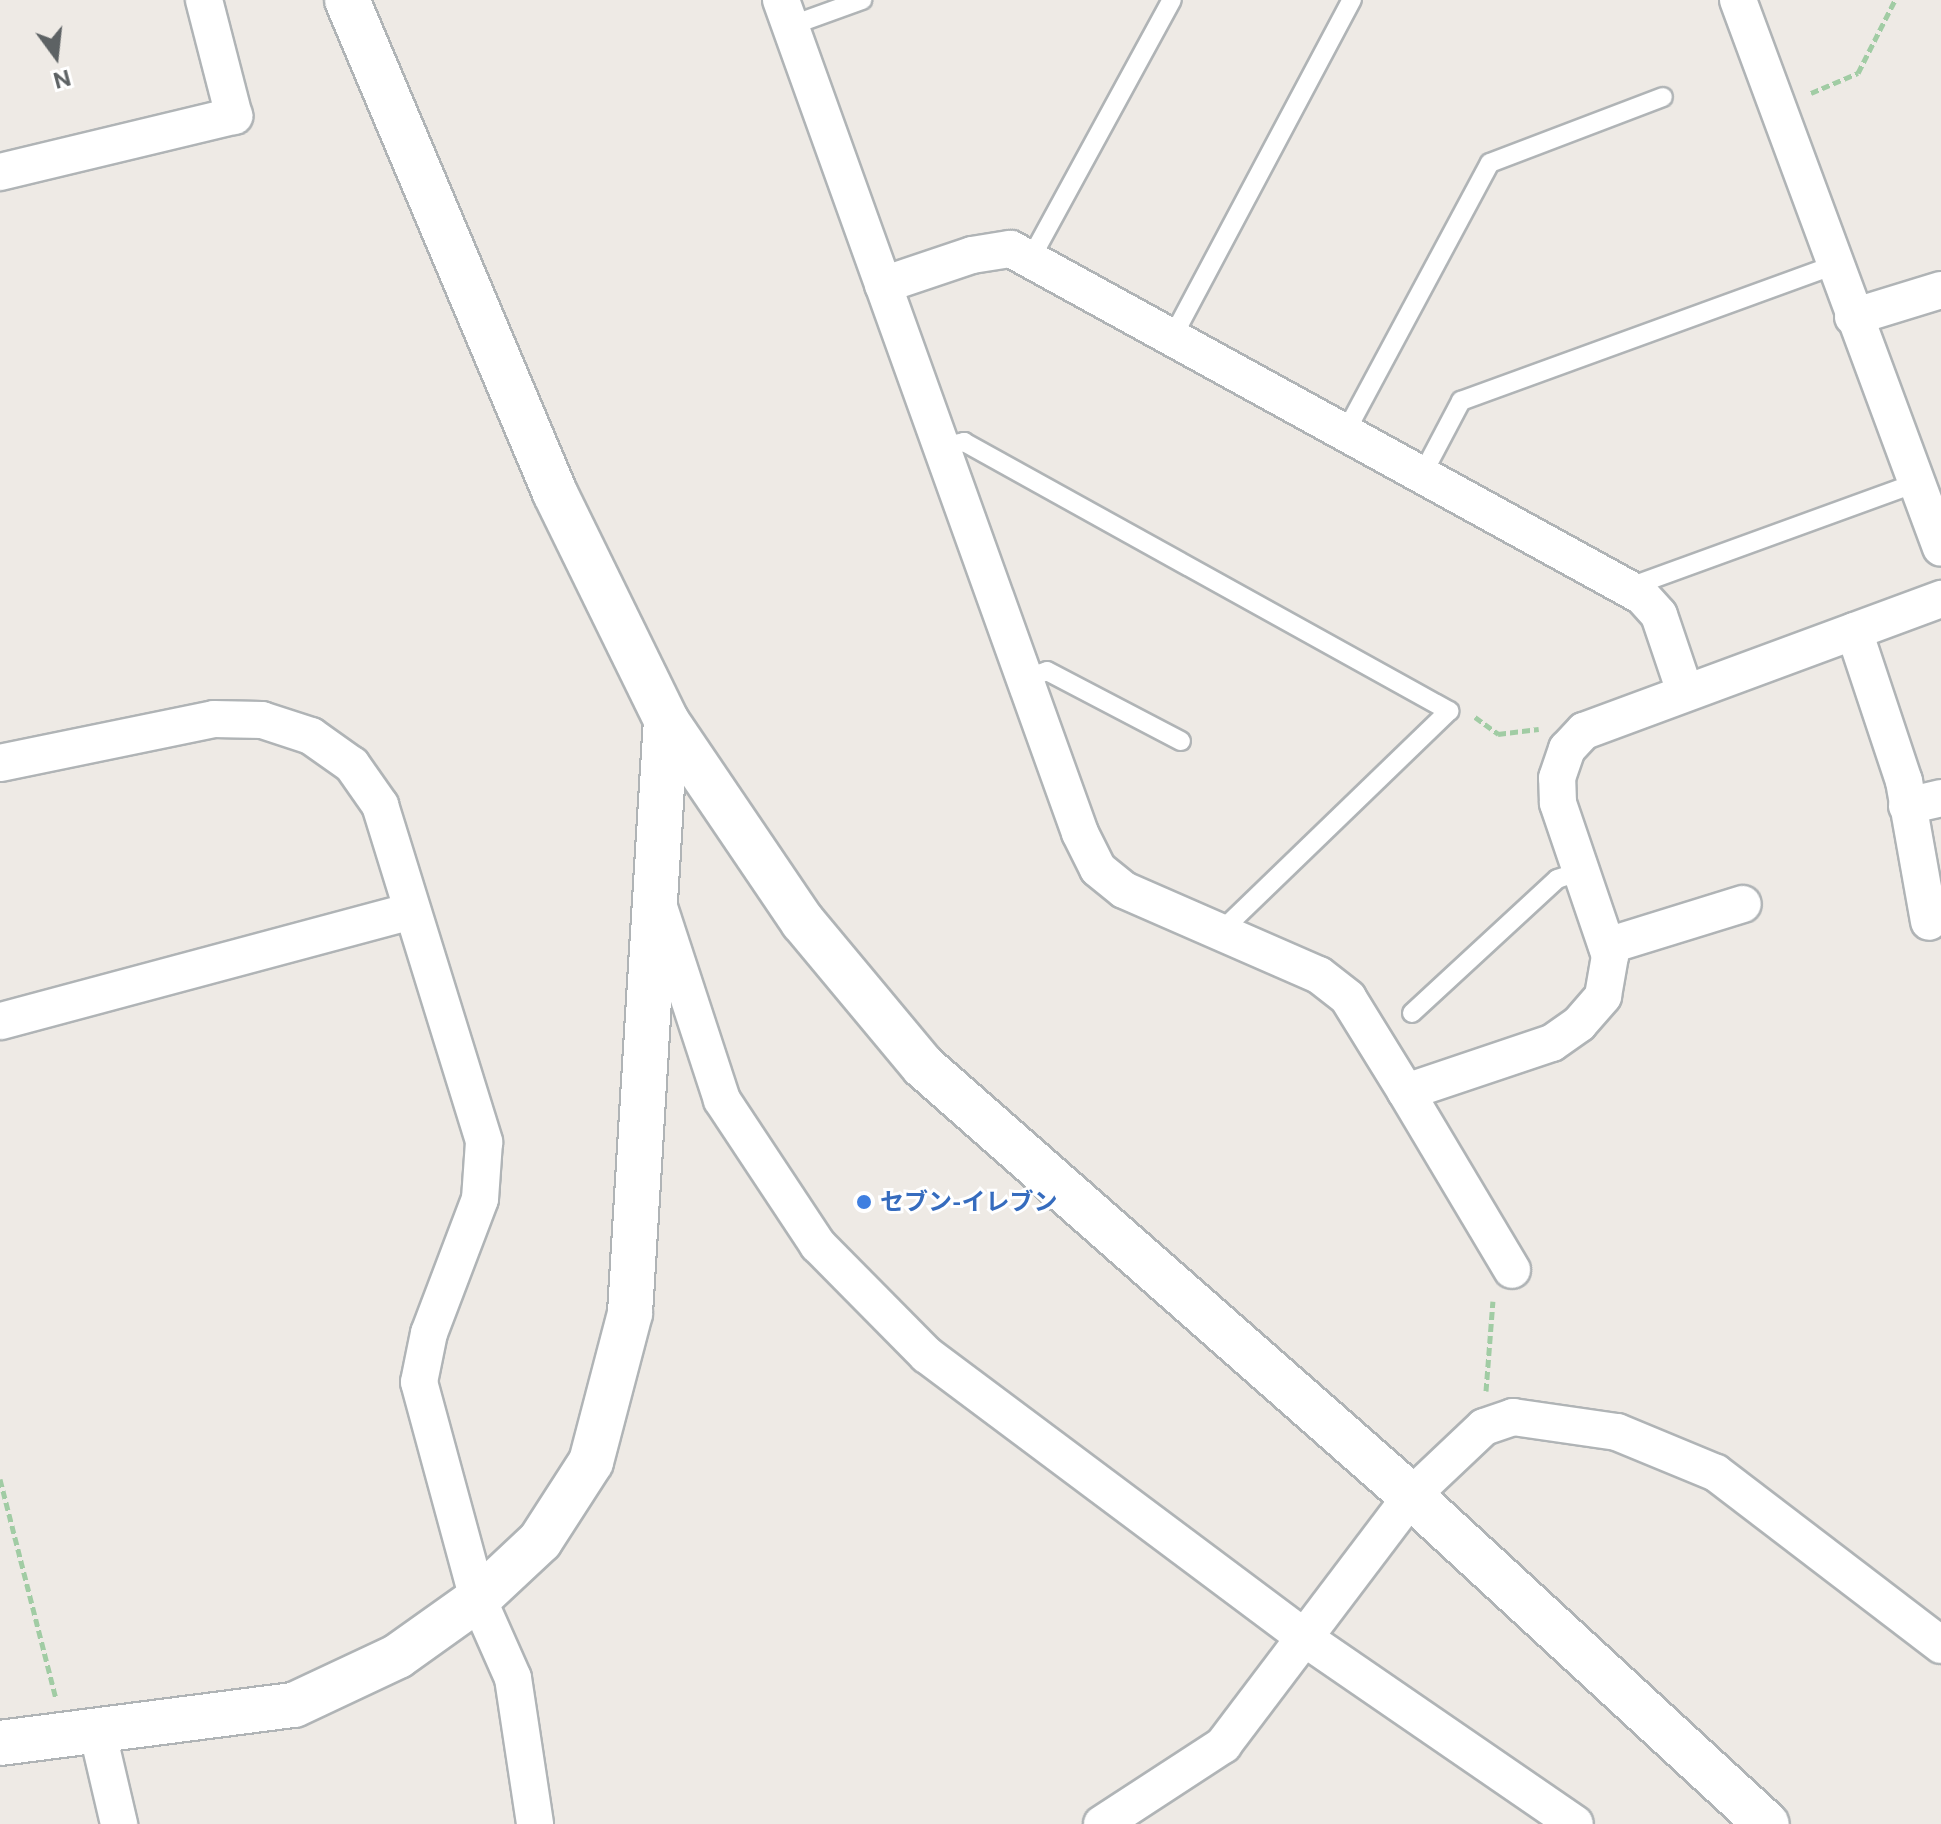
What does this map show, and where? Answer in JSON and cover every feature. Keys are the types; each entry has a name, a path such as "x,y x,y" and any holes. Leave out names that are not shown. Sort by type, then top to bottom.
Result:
{"street":[{"path":"0,172 234,116 204,0"},
{"path":"347,0 555,493 666,720 803,922 923,1066 1411,1496 1767,1824"},
{"path":"1738,0 1941,548"},
{"path":"786,13 1080,833 1098,869 1124,890 1319,975 1348,998 1406,1092 1502,1283"},
{"path":"883,285 972,255 1011,249 1628,588 1659,615 1685,692"},
{"path":"1853,317 1941,290"},
{"path":"1406,1092 1552,1043 1570,1031 1603,996 1610,956 1558,803 1557,778 1574,742 1584,731 1941,599"},
{"path":"1854,631 1904,781 1929,922"},
{"path":"1,759 214,719 262,720 311,736 352,765 380,805 484,1142 480,1199 429,1333 419,1382 478,1599 513,1678 535,1824"},
{"path":"0,1743 294,1705 398,1656 478,1599 540,1541 582,1475 613,1391 630,1313 666,720"},
{"path":"1907,806 1941,798"},
{"path":"654,891 722,1100 818,1245 927,1355 1306,1639 1575,1824"},
{"path":"1607,946 1743,904"},
{"path":"1,1021 412,911"},
{"path":"1102,1824 1223,1745 1411,1496 1484,1427 1513,1417 1617,1432 1716,1473 1941,1645"},
{"path":"81,1732 119,1824"}],"lane":[{"path":"786,13 862,0"},
{"path":"1030,260 1172,0"},
{"path":"1172,338 1352,0"},
{"path":"1345,433 1490,163 1663,97"},
{"path":"1422,475 1461,401 1835,265"},
{"path":"941,447 964,442 1449,711 1220,932"},
{"path":"1628,588 1916,483"},
{"path":"1024,679 1047,671 1181,741"},
{"path":"1412,1013 1557,879 1581,871"}],"path":[{"path":"1777,107 1858,73 1895,0"},
{"path":"1449,711 1470,713 1498,734 1558,726 1574,742"},
{"path":"1484,1427 1502,1283"},
{"path":"0,1479 81,1732"}],"place":[{"name":"セブン-イレブン","path":"864,1202"}]}
